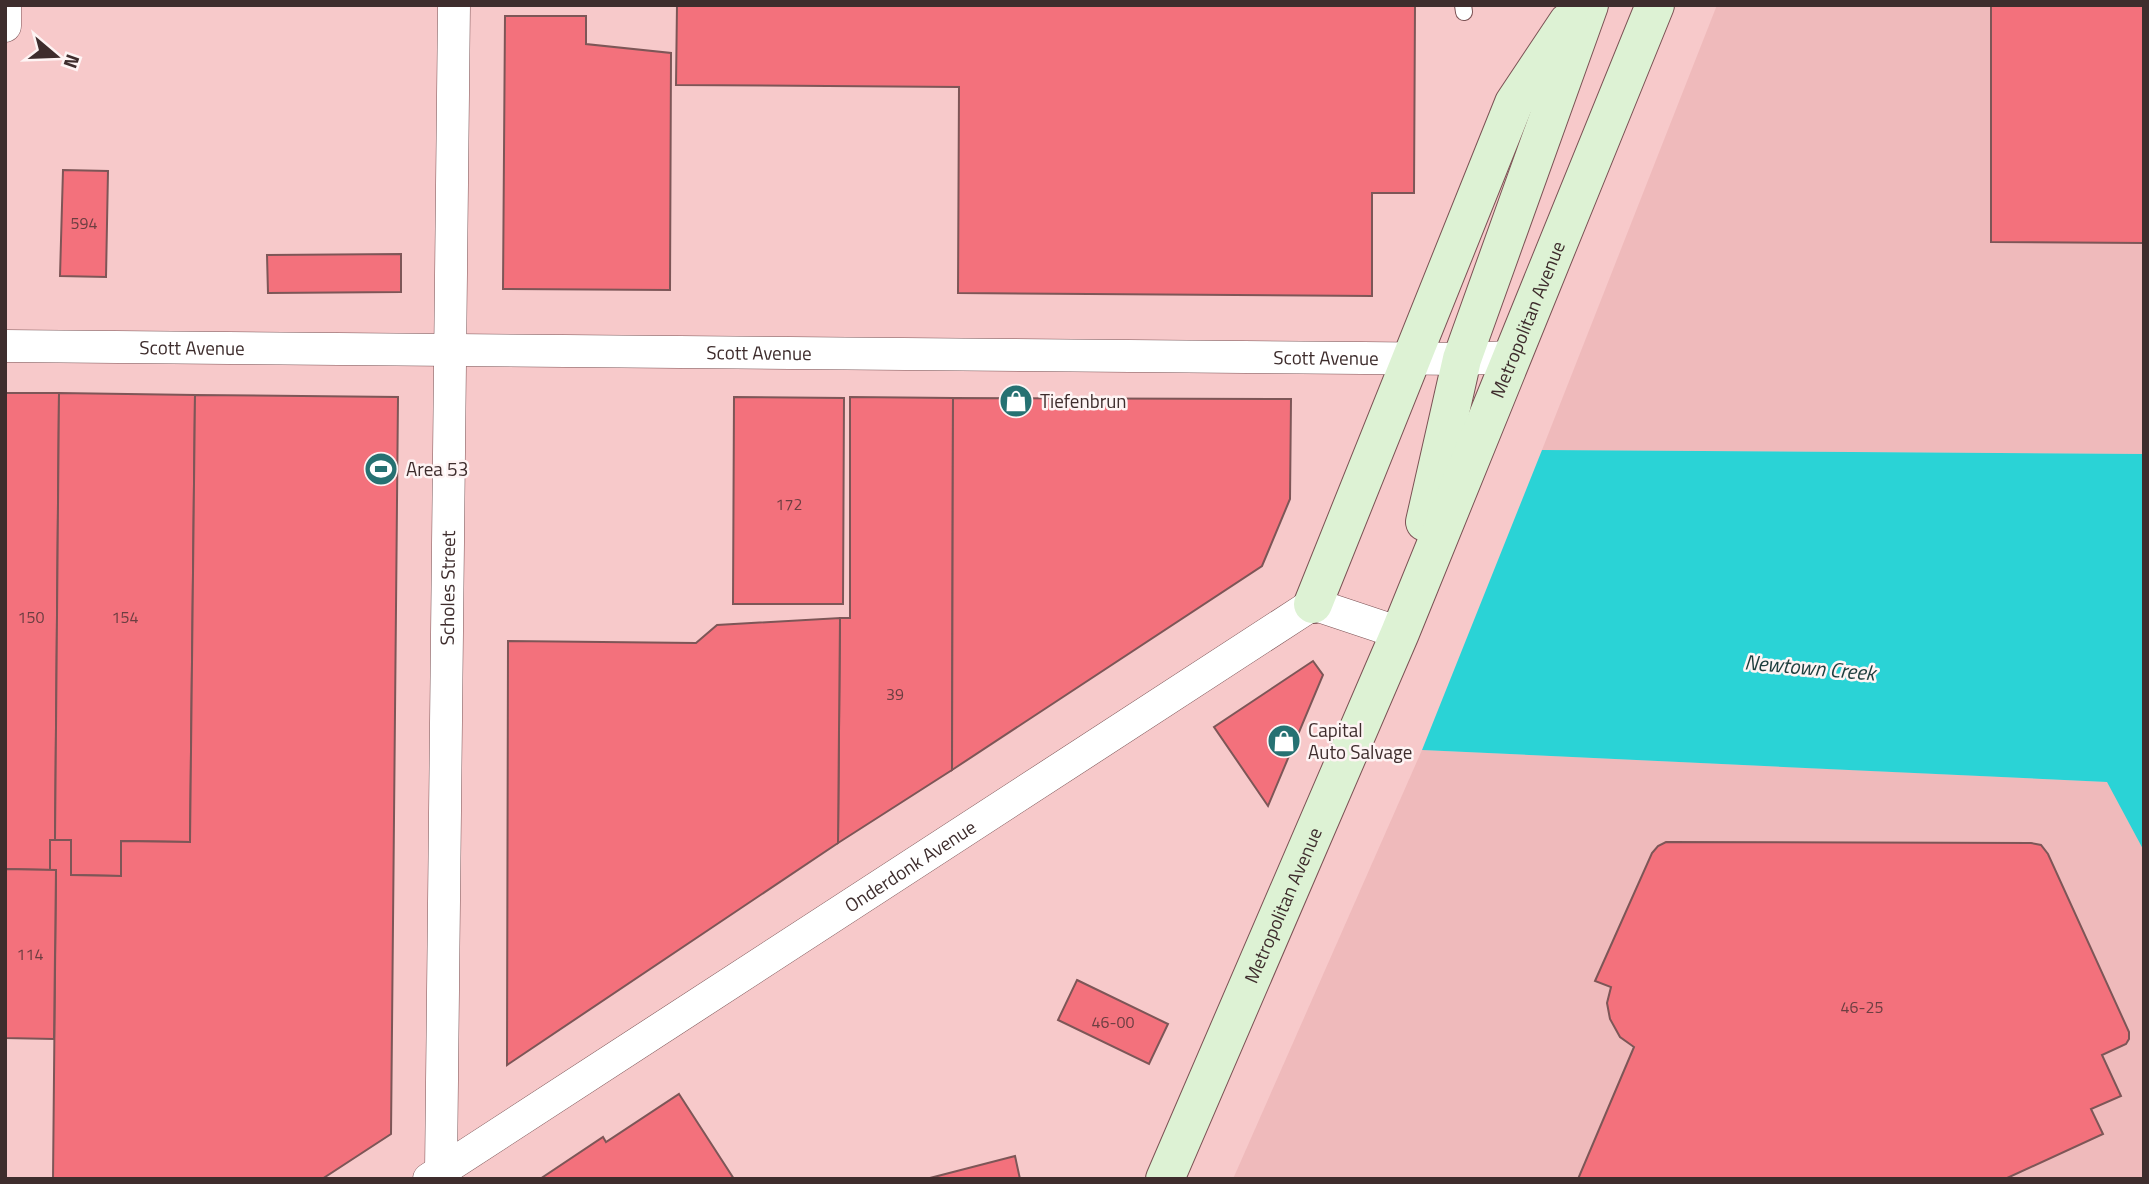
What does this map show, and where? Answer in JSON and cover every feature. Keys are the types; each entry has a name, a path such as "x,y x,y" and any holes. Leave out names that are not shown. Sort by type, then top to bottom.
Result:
{"main road":[{"path":"1314,604 1514,103 1578,5"},
{"name":"Metropolitan Avenue","path":"1400,633 1462,359 1589,5"},
{"name":"Metropolitan Avenue","path":"1165,1179 1400,633 1655,5"}],"street":[{"path":"5,5 5,26"},
{"name":"Scholes Street","path":"435,1175 452,350 454,5"},
{"name":"Scott Avenue","path":"5,346 1462,359 1512,356"},
{"path":"1314,604 1400,633"},
{"name":"Onderdonk Avenue","path":"435,1175 1314,604"}],"shaded area":[{"path":"1717,5 2144,5 2144,454 1542,450"},
{"path":"1422,750 2108,782 2144,851 2144,1179 1233,1179"}],"water":[{"name":"Newtown Creek","path":"1542,450 2144,454 2144,851 2107,782 1422,750"}],"building":[{"path":"677,5 1415,5 1414,193 1372,193 1372,296 958,293 959,87 676,85"},
{"path":"1991,5 2144,5 2144,243 1991,242"},
{"path":"505,16 586,16 586,44 671,53 670,290 503,289"},
{"path":"63,170 108,171 106,277 60,276"},
{"path":"401,254 401,292 268,293 267,255"},
{"path":"5,393 59,393 55,840 50,840 50,870 5,869"},
{"path":"59,393 195,395 190,842 121,841 121,876 71,875 71,840 55,840"},
{"name":"Area 53","path":"195,395 398,397 391,1134 322,1179 53,1179 56,870 50,870 50,840 71,840 71,875 121,876 121,841 190,842"},
{"path":"734,397 844,398 843,604 733,604"},
{"path":"850,397 953,398 952,770 838,843 840,618 850,618"},
{"path":"953,398 1291,399 1290,499 1262,566 952,770"},
{"path":"840,618 838,843 507,1065 508,641 696,643 717,625"},
{"path":"1313,661 1323,675 1268,806 1214,727"},
{"path":"1666,842 2041,845 2048,854 2129,1032 2126,1044 2102,1055 2121,1096 2091,1109 2103,1134 2005,1179 1578,1179 1634,1047 1620,1037 1610,1019 1607,1003 1611,987 1595,981 1652,853"},
{"path":"5,869 56,870 54,1039 5,1038"},
{"path":"1077,980 1168,1024 1149,1064 1058,1020"},
{"path":"679,1094 734,1179 540,1179 603,1137 606,1142"},
{"path":"1015,1156 1020,1179 926,1179"}],"place":[{"name":"Tiefenbrun","path":"1016,401"},
{"name":"Area 53","path":"381,469"},
{"name":"Capital Auto Salvage","path":"1284,741"}]}
